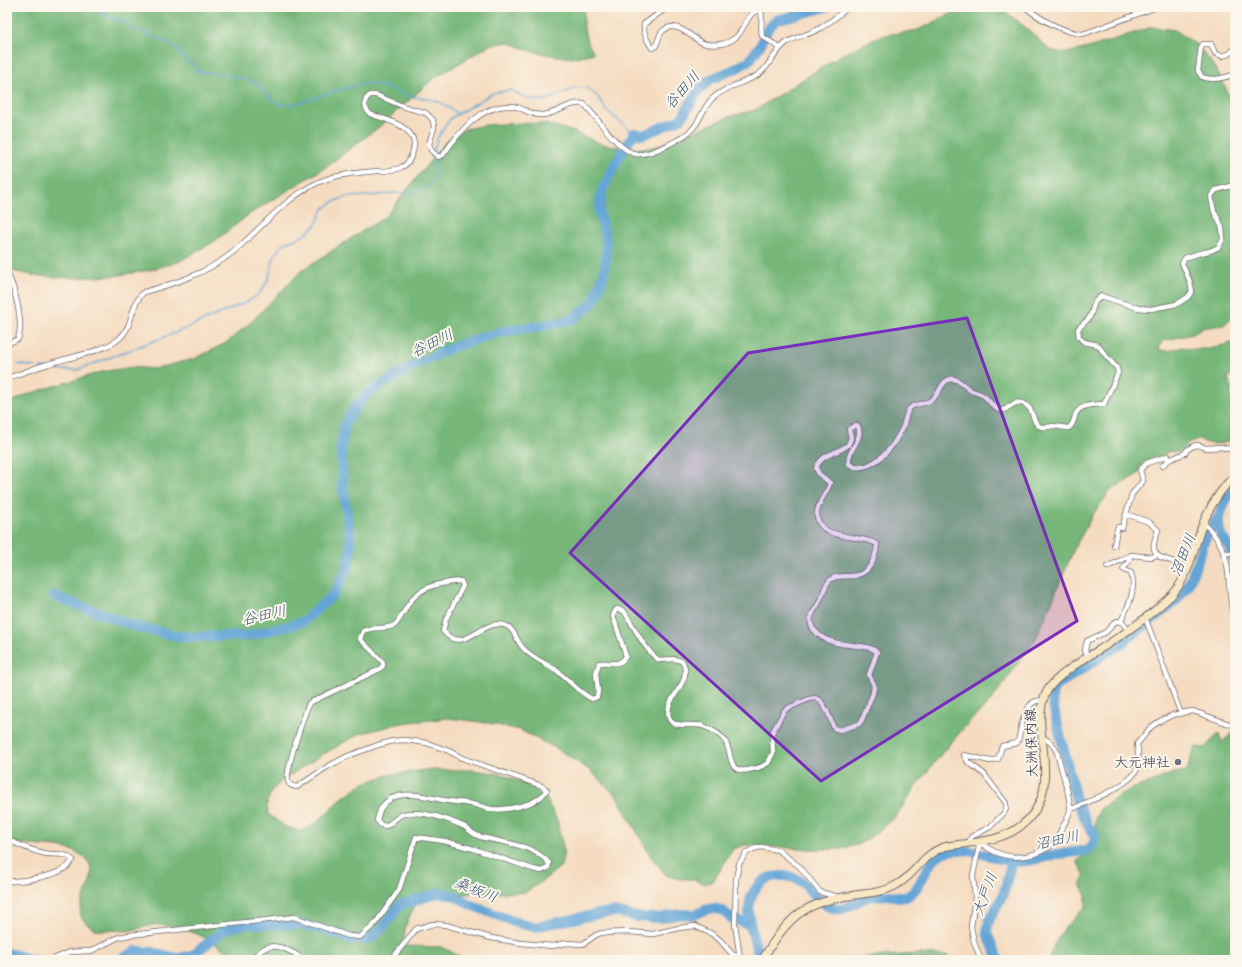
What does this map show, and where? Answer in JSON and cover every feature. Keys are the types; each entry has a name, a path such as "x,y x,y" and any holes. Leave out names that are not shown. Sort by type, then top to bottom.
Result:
{"main road":[{"name":"大洲保内線","path":"762,960 776,938 792,919 816,904 841,897 887,889 898,885 908,877 927,856 936,850 946,846 996,839 1010,833 1022,825 1037,808 1045,786 1046,772 1041,723 1043,701 1048,689 1055,681 1087,656 1146,618 1179,587 1204,523 1222,490 1235,475"}],"street":[{"path":"668,7 644,24 647,40 652,48 657,45 661,33 667,29 675,27 689,33 700,42 709,44 728,42 737,37 755,10 761,11 762,13 760,27 762,36 780,48"},
{"path":"7,378 97,350 120,338 126,332 136,303 144,292 183,281 214,265 232,253 291,199 306,188 329,178 348,174 394,170 403,167 413,152 414,144 412,134 401,126 370,114 364,105 366,99 370,95 376,95 405,107 426,113 433,120 434,128 429,144 431,150 438,157 444,155 455,138 477,117 497,108 503,106 517,107 536,116 545,115 577,103 584,104 612,138 629,152 637,154 652,151 683,137 695,125 710,100 720,92 756,76 763,71 780,48 788,42 816,30 833,20 848,7"},
{"path":"1024,7 1062,30 1083,34 1157,7"},
{"path":"1235,48 1229,54 1222,56 1215,52 1211,44 1203,44 1201,46 1198,71 1202,77 1206,79 1217,79 1235,74"},
{"path":"51,960 70,952 91,951 119,938 130,935 294,917 349,936 360,937 374,925 399,890 416,837 444,841 474,849 533,869 542,871 548,868 549,863 539,854 510,842 477,836 463,826 442,818 412,813 401,814 391,824 386,826 381,825 377,820 381,808 390,800 399,796 413,794 422,795 492,809 504,809 521,806 534,801 543,795 547,790 542,786 462,758 449,751 427,743 405,740 392,741 378,745 348,756 327,766 297,787 291,786 288,783 287,777 290,764 309,703 378,670 383,666 383,662 360,639 363,631 376,627 391,627 395,625 411,600 418,593 434,585 461,581 463,586 446,618 443,631 446,636 457,640 463,640 494,625 501,624 511,628 517,641 523,649 535,659 556,670 584,695 592,699 597,698 598,691 596,673 599,663 606,661 619,663 623,661 626,656 613,616 617,609 624,611 641,639 656,658 659,660 671,658 679,659 683,662 686,673 685,678 670,703 669,720 677,725 698,724 713,730 720,735 726,742 732,764 739,771 756,769 768,763 773,753 772,733 777,727 784,711 794,704 815,698 824,704 834,728 840,730 859,724 873,693 874,686 869,675 877,652 874,649 867,647 830,642 817,634 812,628 810,622 811,616 821,600 826,585 830,580 836,577 860,575 865,572 871,566 877,544 866,540 831,533 820,524 817,515 819,506 830,483 819,474 816,468 818,463 826,455 848,445 851,438 849,429 856,425 858,426 860,434 849,456 849,464 857,468 864,467 872,463 884,455 893,446 910,409 913,406 920,405 931,400 946,381 950,380 959,381 968,389 983,394 991,404 999,410 1003,410 1019,402 1023,403 1030,407 1036,424 1039,427 1053,426 1069,428 1072,425 1077,411 1081,408 1091,405 1104,404 1118,373 1118,368 1098,345 1084,342 1079,337 1078,330 1082,324 1088,320 1095,300 1101,296 1138,308 1151,309 1177,304 1188,297 1192,291 1182,263 1185,258 1200,252 1210,252 1218,247 1222,239 1222,228 1214,212 1211,196 1216,190 1235,185"},
{"path":"7,273 21,320 21,331 18,338 7,344"},
{"path":"1162,466 1169,460 1185,453 1193,446 1198,445 1206,448 1221,447 1230,449 1235,447"},
{"path":"1114,546 1117,529 1118,527 1122,528 1132,494 1143,481 1140,470 1152,460 1168,456"},
{"path":"1126,514 1148,522 1158,530 1154,544 1154,550 1157,555 1188,567"},
{"path":"1204,523 1222,548 1226,562 1232,614 1235,622"},
{"path":"1223,553 1235,553"},
{"path":"1107,567 1133,555 1152,557 1157,555"},
{"path":"1122,622 1128,608 1133,585 1131,573 1123,569 1130,560 1129,556"},
{"path":"1146,618 1181,714"},
{"path":"1087,656 1085,650 1087,641 1106,632 1116,621 1122,622 1128,630"},
{"path":"969,843 971,837 993,824 1004,813 1006,803 988,779 968,762 964,754 990,761 998,759 1002,746 1017,743 1027,709 1034,702 1039,700 1043,701"},
{"path":"1072,809 1117,788 1134,774 1138,762 1137,744 1150,727 1165,719 1193,711 1235,726"},
{"path":"981,960 974,942 971,927 975,897 973,875 980,842 994,852 1011,857 1022,858 1034,855 1052,845 1072,809 1057,752 1048,740 1042,738"},
{"path":"7,839 44,854 62,854 69,856 73,860 69,865 61,870 48,875 30,880 7,881"},
{"path":"741,959 735,924 736,879 739,864 746,853 761,847 778,850 800,867 820,892 841,897"},
{"path":"391,960 416,928 433,924 446,925 491,938 553,946 566,943 584,944 601,933 630,932 653,934 694,926 712,934 720,940 732,954 741,959"},
{"path":"250,960 267,947 281,947 304,960"}],"highlighted area":[{"path":"967,318 1077,621 821,781 570,553 748,353"}],"green space":[{"path":"15,7 584,7 584,31 594,53 572,58 528,50 508,42 490,45 433,79 379,127 323,169 251,213 215,241 178,262 150,270 114,276 75,278 37,276 7,270 7,11"},
{"path":"965,7 986,7 1005,11 1050,50 1066,53 1088,48 1152,27 1175,30 1197,45 1215,67 1229,95 1235,99 1235,309 1234,314 1224,325 1201,328 1193,334 1162,341 1159,350 1168,351 1183,347 1188,349 1209,349 1235,342 1235,379 1230,375 1228,379 1231,386 1231,404 1235,411 1235,436 1227,442 1220,444 1209,443 1200,439 1191,442 1182,450 1177,452 1169,451 1160,458 1153,458 1146,462 1140,467 1138,474 1111,490 1094,513 1075,547 1037,637 991,701 970,721 942,753 916,786 897,815 860,844 841,849 810,849 744,845 733,849 714,880 706,884 692,879 679,879 666,875 651,857 616,795 588,769 559,750 520,730 488,723 448,718 402,723 359,734 320,756 281,781 272,791 267,802 268,814 286,827 300,831 315,824 342,798 364,783 389,775 425,770 472,770 501,774 529,785 546,798 557,820 564,851 561,866 526,892 473,893 419,900 412,911 406,927 404,946 441,947 468,960 231,960 226,952 209,939 174,927 154,925 127,931 96,930 82,919 80,911 91,876 91,867 86,859 80,854 67,849 7,842 7,404 28,394 101,372 132,367 153,369 194,359 226,343 251,322 302,270 386,216 447,140 465,129 486,125 522,123 547,124 574,132 602,144 629,149 654,147 728,117 755,110 841,55 880,36 918,30"},
{"path":"1235,731 1235,960 1049,960 1051,951 1058,937 1068,924 1086,907 1086,895 1080,884 1085,876 1077,861 1094,847 1098,835 1095,825 1096,816 1101,808 1127,791 1174,773 1187,771 1192,754 1196,747 1205,748 1218,733 1222,742"},
{"path":"920,954 949,956 952,960 835,960 867,957"}],"waterway":[{"path":"96,7 101,13 130,27 172,44 197,71 238,77 256,83 269,97 280,105 296,104 335,91 363,84 371,84 380,85 413,97 429,99 442,103 458,114"},
{"name":"谷田川","path":"54,596 137,627 182,637 249,636 303,622 334,594 348,567 351,544 343,486 341,448 345,424 356,405 371,391 413,366 453,347 500,332 553,324 573,319 593,303 603,277 606,259 606,240 599,212 602,190 634,133 643,135 681,119 698,91 709,80 737,68 750,60 761,44 768,29 776,20 827,7"},
{"path":"40,368 77,370 175,333 249,301 260,293 268,280 275,254 283,244 303,236 316,225 323,209 333,202 347,197 414,193 428,188 435,178 432,155 438,137 451,118 493,93 510,90 531,100 545,100 576,87 587,88 598,97 606,110 634,133"},
{"path":"18,364 35,367"},
{"path":"1235,488 1227,498 1219,515 1219,527 1221,534 1230,549 1235,566"},
{"name":"沼田川","path":"760,960 751,929 749,908 755,889 767,878 783,876 799,880 824,904 835,909 842,909 864,898 872,896 888,895 907,897 921,882 934,859 945,852 962,850 1005,860 1029,861 1088,850 1094,843 1095,835 1088,826 1076,799 1053,707 1053,692 1056,686 1124,642 1176,601 1188,585 1207,534 1213,523 1218,518"},
{"name":"大戸川","path":"999,960 987,933 987,927 1003,895 1012,861"},
{"name":"桑坂川","path":"119,960 136,951 152,952 177,958 191,956 226,929 246,924 302,925 328,931 352,940 371,938 383,928 400,905 439,893 456,896 471,905 521,924 534,927 603,913 615,912 636,917 660,918 680,914 693,915 714,908 723,911 731,918 750,925"},
{"name":"桑坂川","path":"7,953 37,960"}],"place":[{"name":"大元神社","path":"1178,762"}]}
